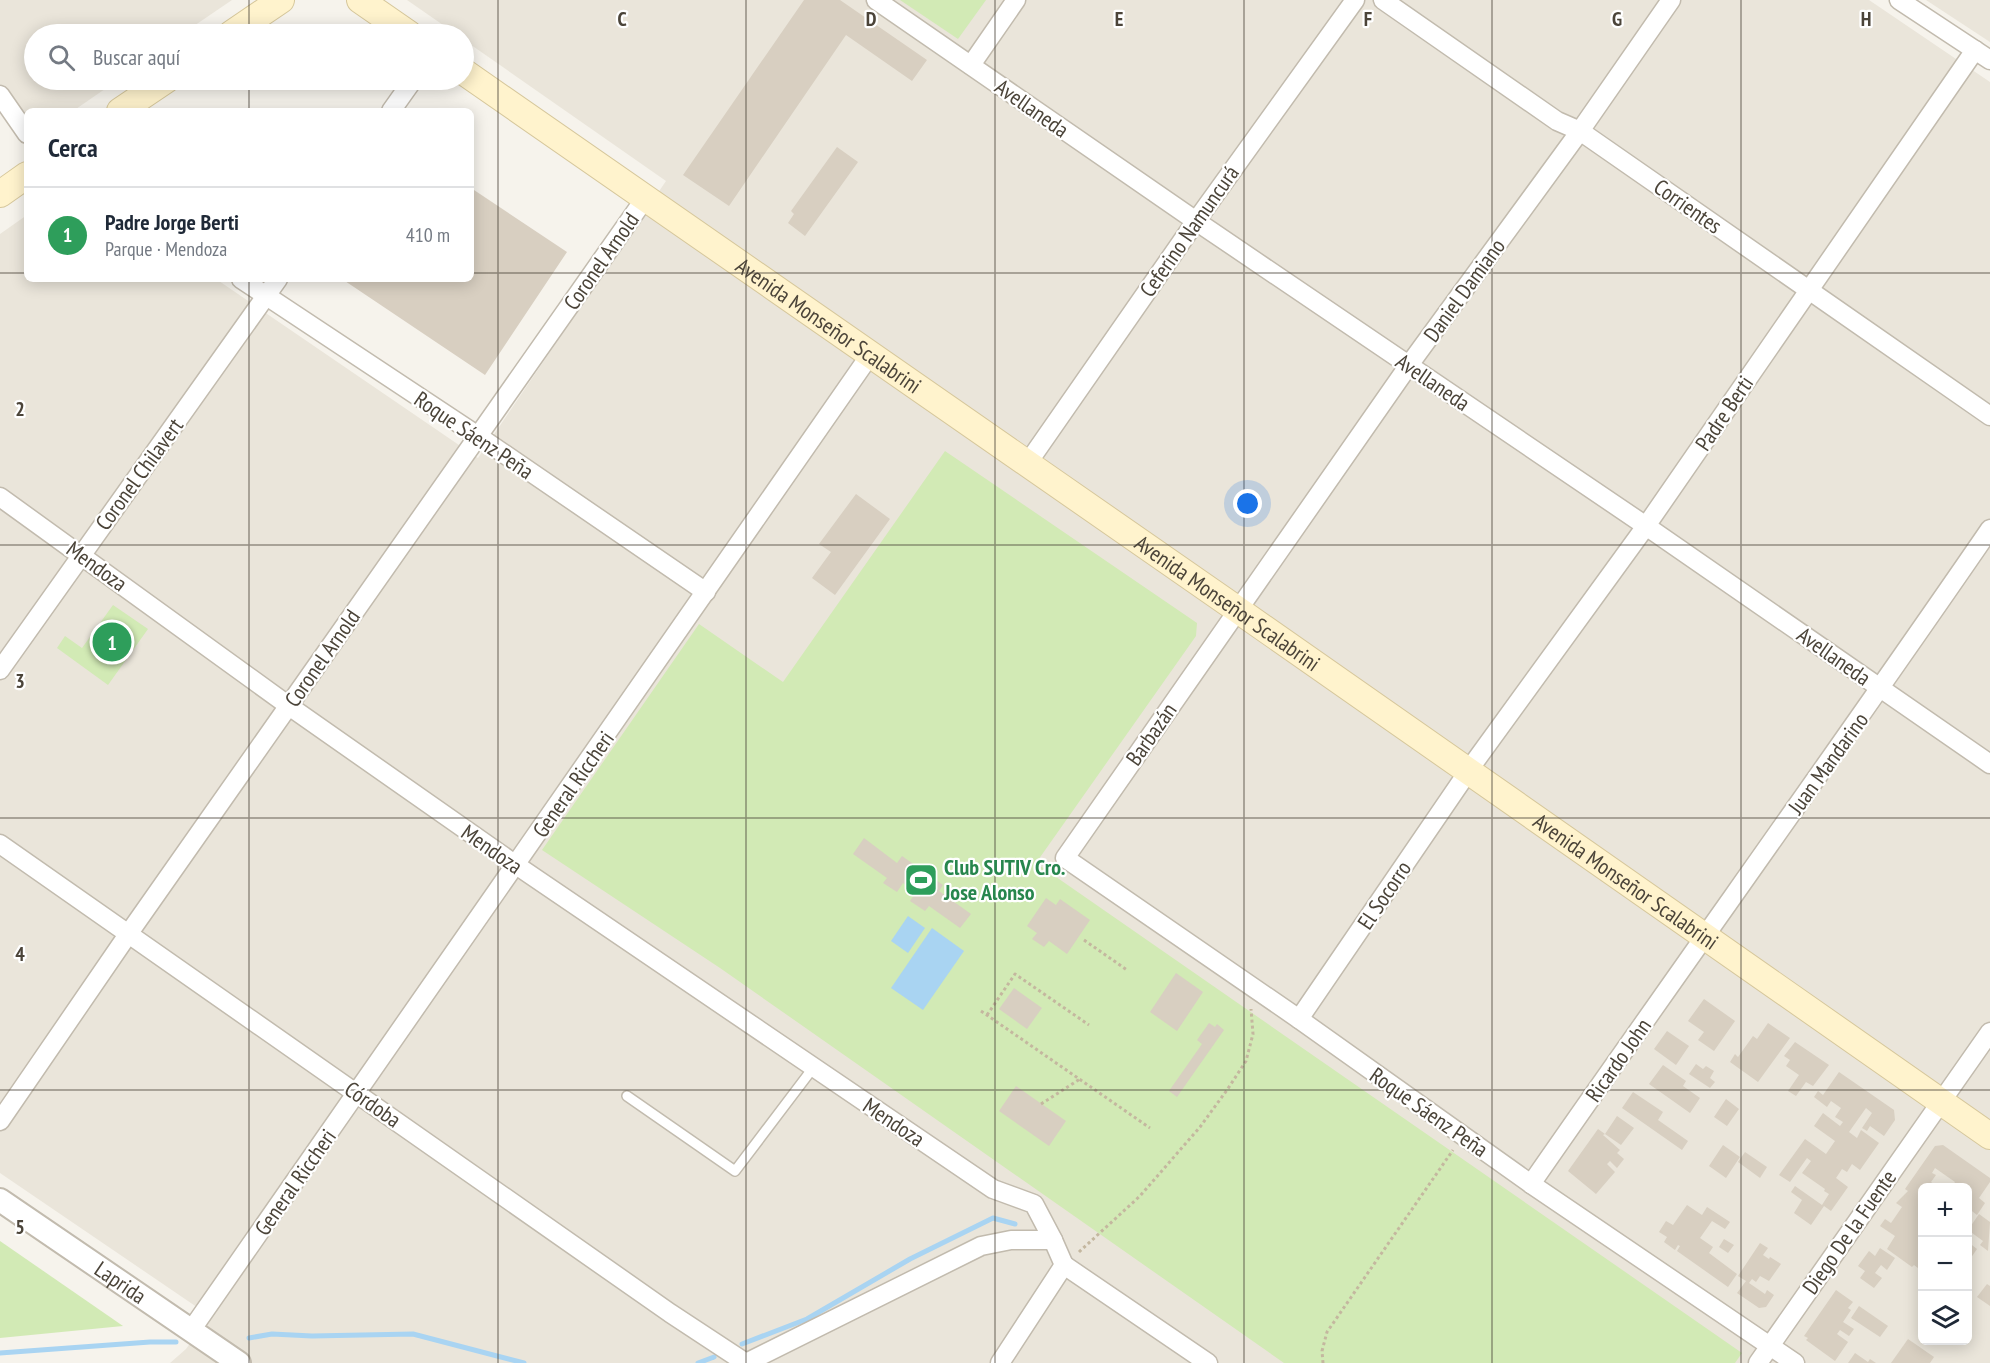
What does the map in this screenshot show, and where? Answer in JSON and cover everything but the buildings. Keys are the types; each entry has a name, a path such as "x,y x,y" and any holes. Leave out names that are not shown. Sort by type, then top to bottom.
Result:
{"main road":[{"path":"246,24 281,0"},
{"path":"360,0 395,24"},
{"name":"Avenida Monseñor Scalabrini","path":"474,79 1990,1136"},
{"path":"124,108 151,90"},
{"path":"0,194 24,177"}],"street":[{"name":"Avellaneda","path":"876,0 1990,764"},
{"path":"971,65 1016,0"},
{"name":"Ceferino Namuncurá","path":"1027,464 1196,221 1355,0"},
{"name":"Corrientes","path":"1383,0 1557,122 1580,131 1990,416"},
{"name":"Daniel Damiano","path":"1238,610 1409,365 1580,131 1671,0"},
{"path":"1899,0 1983,55"},
{"name":"Padre Berti","path":"1468,771 1646,526 1809,290 1983,55"},
{"path":"394,108 406,90"},
{"path":"0,95 24,130"},
{"name":"Coronel Arnold","path":"0,1121 129,933 646,197"},
{"name":"Roque Sáenz Peña","path":"246,282 478,436 706,592"},
{"name":"Coronel Chilavert","path":"0,670 276,282"},
{"name":"General Riccheri","path":"192,1329 870,355"},
{"name":"Mendoza","path":"0,497 289,706 516,866 993,1189 1034,1204 1064,1265"},
{"name":"Juan Mandarino","path":"1704,936 1881,688 1990,529"},
{"name":"Barbazán","path":"1065,858 1238,610"},
{"name":"El Socorro","path":"1299,1019 1468,771"},
{"name":"Córdoba","path":"0,844 670,1313 746,1363"},
{"name":"Roque Sáenz Peña","path":"1065,858 1299,1019 1462,1136 1795,1363"},
{"name":"Ricardo John","path":"1532,1184 1704,936"},
{"name":"Diego De la Fuente","path":"1758,1363 1990,1032"},
{"name":"Laprida","path":"0,1200 192,1329 232,1361"},
{"path":"746,1363 981,1246 1011,1240 1053,1240"},
{"path":"1000,1363 1064,1265 1208,1363"}],"lane":[{"path":"627,1096 735,1172 813,1068"}],"path":[{"path":"1084,940 1127,969"},
{"path":"987,1015 1016,974 1089,1025"},
{"path":"1064,1265 1140,1196 1200,1127 1227,1090 1246,1061 1253,1034 1248,985"},
{"path":"981,1011 1150,1128"},
{"path":"1041,1104 1080,1079"},
{"path":"1323,1363 1322,1351 1327,1332 1462,1136"}],"shaded area":[{"path":"0,0 232,0 197,24 24,24 24,90 103,90 77,108 24,108 24,121 0,84"},
{"path":"407,0 1869,0 1990,82 1990,1363 170,1363 186,1349 210,1316 0,1173 0,234 24,217 24,282 220,282 478,458 666,181 474,47 474,24 442,24"},
{"path":"1926,0 1990,0 1990,42"}],"green space":[{"path":"900,0 986,0 958,39"},
{"path":"945,451 1197,623 1196,636 1036,863 1742,1353 1735,1363 1284,1363 720,968 542,850 699,624 783,682"},
{"path":"113,605 148,629 108,685 57,648 65,636 82,648"},
{"path":"0,1241 123,1326 0,1338"}],"water":[{"path":"908,916 925,928 908,953 891,941"},
{"path":"932,928 964,951 923,1010 891,988"}],"waterway":[{"path":"742,1344 807,1319 910,1259 993,1218 1015,1224"},
{"path":"249,1338 272,1334 312,1336 413,1334 524,1363"},
{"path":"0,1353 176,1342"},
{"path":"698,1363 714,1357"}],"place":[{"name":"Padre Jorge Berti","path":"112,642"},
{"name":"Club SUTIV Cro. Jose Alonso","path":"921,880"}]}
